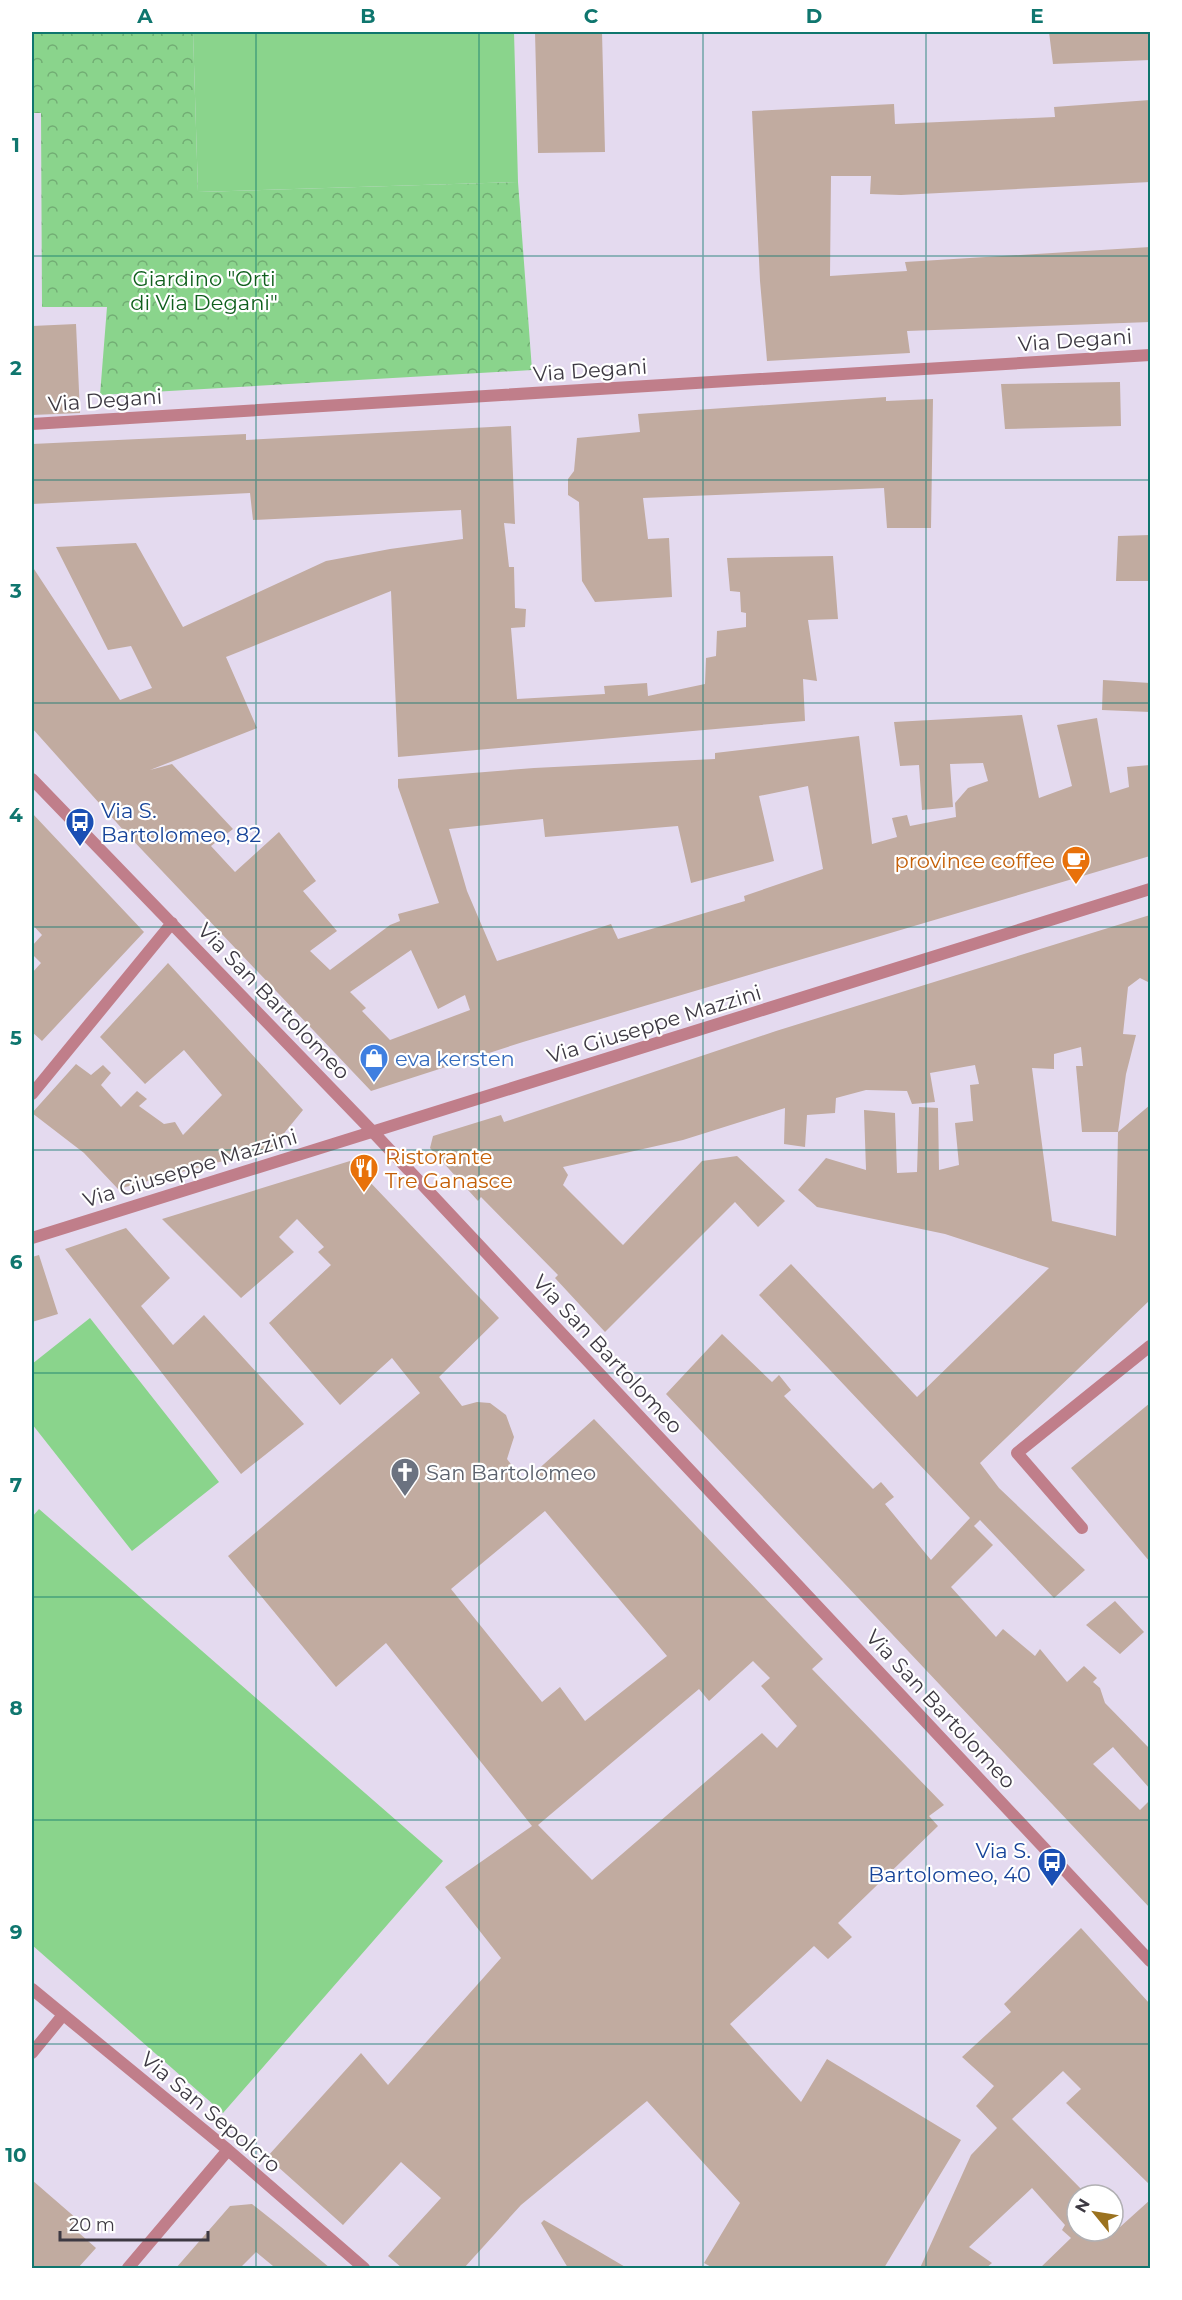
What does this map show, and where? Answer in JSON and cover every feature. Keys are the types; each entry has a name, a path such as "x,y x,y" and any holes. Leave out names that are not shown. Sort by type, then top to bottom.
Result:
{"street":[{"name":"Via Degani","path":"32,424 1150,355"},
{"name":"Via San Bartolomeo","path":"32,779 373,1132 1150,1961"},
{"name":"Via Giuseppe Mazzini","path":"32,1238 1150,889"},
{"path":"32,1094 172,923"},
{"path":"1082,1528 1017,1453 1150,1346"},
{"name":"Via San Sepolcro","path":"32,1989 228,2150 364,2268"},
{"path":"32,2053 63,2015"},
{"path":"128,2268 228,2150"}],"green space":[{"name":"Giardino \"Orti di Via Degani\"","path":"32,32 193,32 198,192 518,182 532,370 100,395 107,307 42,307 41,113 32,113"},
{"path":"193,32 514,32 518,182 198,192"},
{"path":"90,1318 219,1482 132,1551 32,1424 32,1364"},
{"path":"39,1509 443,1861 223,2113 32,1945 32,1517"}],"building":[{"path":"535,32 602,32 605,152 538,153"},
{"path":"1049,32 1150,32 1150,60 1053,64"},
{"path":"1150,100 1150,182 901,195 870,194 871,176 831,176 830,276 907,271 905,262 1150,247 1150,322 907,331 910,353 767,361 760,281 752,111 894,104 895,124 1055,117 1054,107"},
{"path":"76,324 80,413 32,415 32,326"},
{"path":"1120,382 1121,426 1005,429 1001,384"},
{"path":"886,397 886,401 933,399 931,528 887,528 884,488 643,498 648,539 669,538 672,597 595,602 582,581 579,502 568,495 568,479 574,471 577,438 640,432 638,414"},
{"path":"511,426 515,524 504,523 509,567 514,567 515,608 526,609 525,627 511,628 517,699 605,694 604,686 647,683 648,696 705,684 706,658 716,656 717,631 746,627 746,613 741,612 740,592 730,591 727,558 833,556 838,619 808,620 817,681 803,679 805,721 398,757 391,591 226,657 257,728 150,770 172,764 233,829 211,846 235,872 279,832 316,881 303,891 337,931 310,951 330,970 390,925 400,921 398,914 439,903 398,787 398,779 534,768 715,759 715,753 859,736 872,844 897,837 892,818 907,815 910,826 956,817 955,803 968,788 988,781 983,763 950,764 953,807 922,810 919,765 900,766 894,722 1022,715 1039,798 1072,786 1057,725 1097,718 1110,793 1129,787 1127,767 1150,765 1150,856 523,1042 371,1091 125,832 32,728 32,566 120,700 152,688 131,646 108,650 56,547 136,543 183,627 326,561 463,539 461,510 253,520 250,493 32,504 32,444 246,434 246,440","holes":["808,786 823,869 744,896 745,901 618,939 611,924 497,961 467,891 449,829 543,819 545,837 678,826 691,883 774,861 759,796","411,950 438,1009 465,995 470,1010 390,1040 362,1011 366,1008 350,992"]},
{"path":"1150,535 1150,581 1116,581 1118,536"},
{"path":"1103,680 1150,683 1150,712 1102,710"},
{"path":"32,813 144,932 42,1041 32,1032 32,973 41,963 32,954 32,946 42,935 32,924"},
{"path":"1150,915 1150,983 1140,978 1128,987 1123,1034 1136,1035 1126,1074 1118,1132 1150,1105 1150,1300 980,1463 999,1488 1085,1570 1054,1598 980,1520 974,1526 993,1545 951,1587 996,1637 1003,1629 1035,1656 1040,1649 1067,1682 1084,1666 1097,1678 1093,1682 1100,1688 1105,1703 1150,1749 1150,1789 1113,1747 1093,1764 1140,1810 1150,1800 1150,1908 666,1394 722,1334 772,1382 779,1375 791,1390 784,1396 873,1489 881,1482 894,1497 885,1504 931,1560 970,1518 759,1295 791,1264 917,1397 1049,1268 945,1234 817,1207 798,1190 826,1158 866,1170 864,1110 895,1113 897,1173 917,1172 919,1107 938,1108 939,1170 959,1165 955,1123 973,1121 970,1085 979,1084 975,1065 930,1073 935,1102 912,1104 907,1091 866,1090 836,1098 835,1113 807,1115 805,1147 784,1144 785,1108 683,1140 563,1167 568,1175 563,1185 623,1245 702,1161 737,1156 785,1201 758,1227 735,1202 605,1332 555,1278 558,1275 481,1197 478,1201 430,1148 433,1136 501,1115 504,1122 776,1031","holes":["1081,1047 1083,1066 1076,1066 1082,1132 1118,1132 1116,1236 1052,1221 1032,1068 1054,1069 1054,1054"]},
{"path":"168,963 303,1110 272,1148 118,1189 84,1153 32,1113 76,1064 91,1075 103,1065 111,1073 101,1085 121,1107 137,1091 147,1099 139,1106 164,1124 175,1122 183,1135 222,1095 184,1050 145,1084 100,1037"},
{"path":"350,1161 499,1318 439,1377 462,1406 477,1402 490,1403 506,1415 514,1437 507,1459 524,1482 594,1419 823,1659 812,1669 944,1805 929,1816 938,1826 838,1923 852,1937 828,1959 814,1946 730,2024 801,2102 827,2059 961,2140 884,2268 713,2268 704,2263 740,2203 647,2101 521,2205 464,2268 402,2268 388,2256 441,2198 401,2162 343,2225 267,2157 361,2053 388,2085 501,1958 445,1887 532,1826 386,1643 336,1687 228,1556 420,1393 392,1358 340,1405 269,1323 331,1265 318,1252 324,1247 297,1219 279,1237 294,1252 241,1298 162,1219","holes":["545,1511 667,1656 585,1721 560,1687 542,1702 451,1589","753,1661 770,1678 761,1686 797,1726 777,1748 762,1733 592,1880 538,1825 699,1689 709,1701"]},
{"path":"126,1228 170,1278 141,1306 173,1345 204,1315 304,1424 241,1474 65,1249"},
{"path":"39,1255 58,1314 32,1322 32,1257"},
{"path":"1150,1403 1150,1562 1071,1468"},
{"path":"1115,1601 1144,1632 1120,1654 1086,1625"},
{"path":"1081,1928 1150,2004 1150,2185 1066,2103 1081,2089 1063,2071 1012,2119 1075,2183 1065,2183 1065,2225 1032,2188 969,2247 992,2263 986,2268 920,2268 971,2155 997,2128 976,2106 994,2086 962,2057 1011,2012 1004,2004"},
{"path":"32,2180 77,2219 71,2226 96,2248 78,2268 32,2268"},
{"path":"1150,2200 1150,2268 1040,2268 1066,2243 1125,2243 1125,2222"},
{"path":"252,2204 330,2268 271,2268 273,2266 256,2252 242,2266 244,2268 176,2268 230,2206"},
{"path":"544,2220 627,2268 568,2268 541,2223"}],"place":[{"name":"Via S. Bartolomeo, 82","path":"80,848"},
{"name":"province coffee","path":"1076,886"},
{"name":"eva kersten","path":"374,1084"},
{"name":"Ristorante Tre Ganasce","path":"364,1194"},
{"name":"San Bartolomeo","path":"405,1498"},
{"name":"Via S. Bartolomeo, 40","path":"1052,1888"}]}
